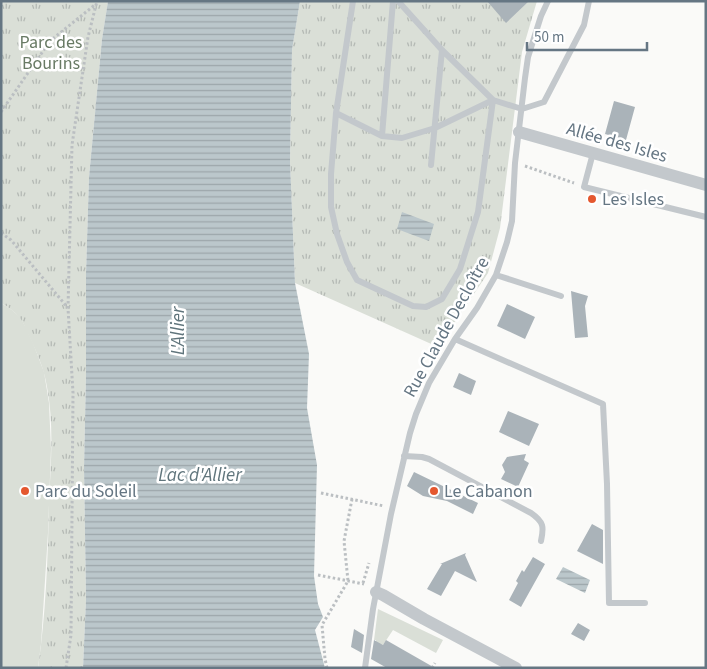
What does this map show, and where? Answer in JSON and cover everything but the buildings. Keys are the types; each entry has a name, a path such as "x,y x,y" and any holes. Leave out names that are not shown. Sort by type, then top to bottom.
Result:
{"street":[{"name":"Allée des Isles","path":"519,132 706,185"},
{"path":"376,592 516,668"}],"lane":[{"path":"353,1 336,114 331,174 331,207 337,234 347,262 357,280 414,306 426,307 442,299 460,269 478,212 493,100"},
{"path":"382,136 393,1"},
{"path":"398,1 442,50 493,100 522,108 544,102 584,25 589,1"},
{"name":"Rue Claude Decloître","path":"365,668 376,592 391,514 414,420 429,383 496,275 507,242 512,221 515,163 528,57 541,16 548,1"},
{"path":"431,166 442,50"},
{"path":"336,114 382,136 402,138 435,128 493,100"},
{"path":"593,153 584,186 706,217"},
{"path":"496,275 562,296"},
{"path":"455,339 603,404 607,484 609,603 645,603"},
{"path":"404,456 429,459 531,513 542,523 541,541"}],"path":[{"path":"1,112 50,42 97,2"},
{"path":"66,668 71,636 73,402 68,308 72,145 88,37 97,2"},
{"path":"515,163 584,186"},
{"path":"1,233 12,240 68,308"},
{"path":"320,493 379,505"},
{"path":"327,668 322,625 348,581 344,541 352,500"},
{"path":"318,575 363,584"},
{"path":"432,668 435,663"}],"green space":[{"name":"Parc des Bourins","path":"1,1 108,1 102,39 89,177 84,468 86,599 83,668 38,668 47,564 51,415 46,380 36,351 22,320 1,303"},
{"path":"300,1 537,1 522,52 500,228 488,273 438,347 295,283 290,161 292,50"},
{"name":"Parc du Soleil","path":"1,303 21,318 33,343 44,372 49,403 51,449 48,533 38,668 1,668"},
{"path":"378,609 443,640 436,653 393,630 383,645 376,643 376,640 374,640"}],"water":[{"name":"Lac d'Allier","path":"108,1 300,1 292,50 290,161 295,283 309,354 307,408 317,465 314,576 318,604 323,617 315,630 325,668 83,668 86,599 84,468 89,177 102,39"},
{"path":"402,212 434,224 429,241 397,229"},
{"path":"563,567 590,580 585,593 556,579"}],"place":[{"name":"Les Isles","path":"592,199"},
{"name":"Parc du Soleil","path":"25,491"},
{"name":"Le Cabanon","path":"434,491"}],"water label":[{"name":"L'Allier","path":"177,331"}]}
